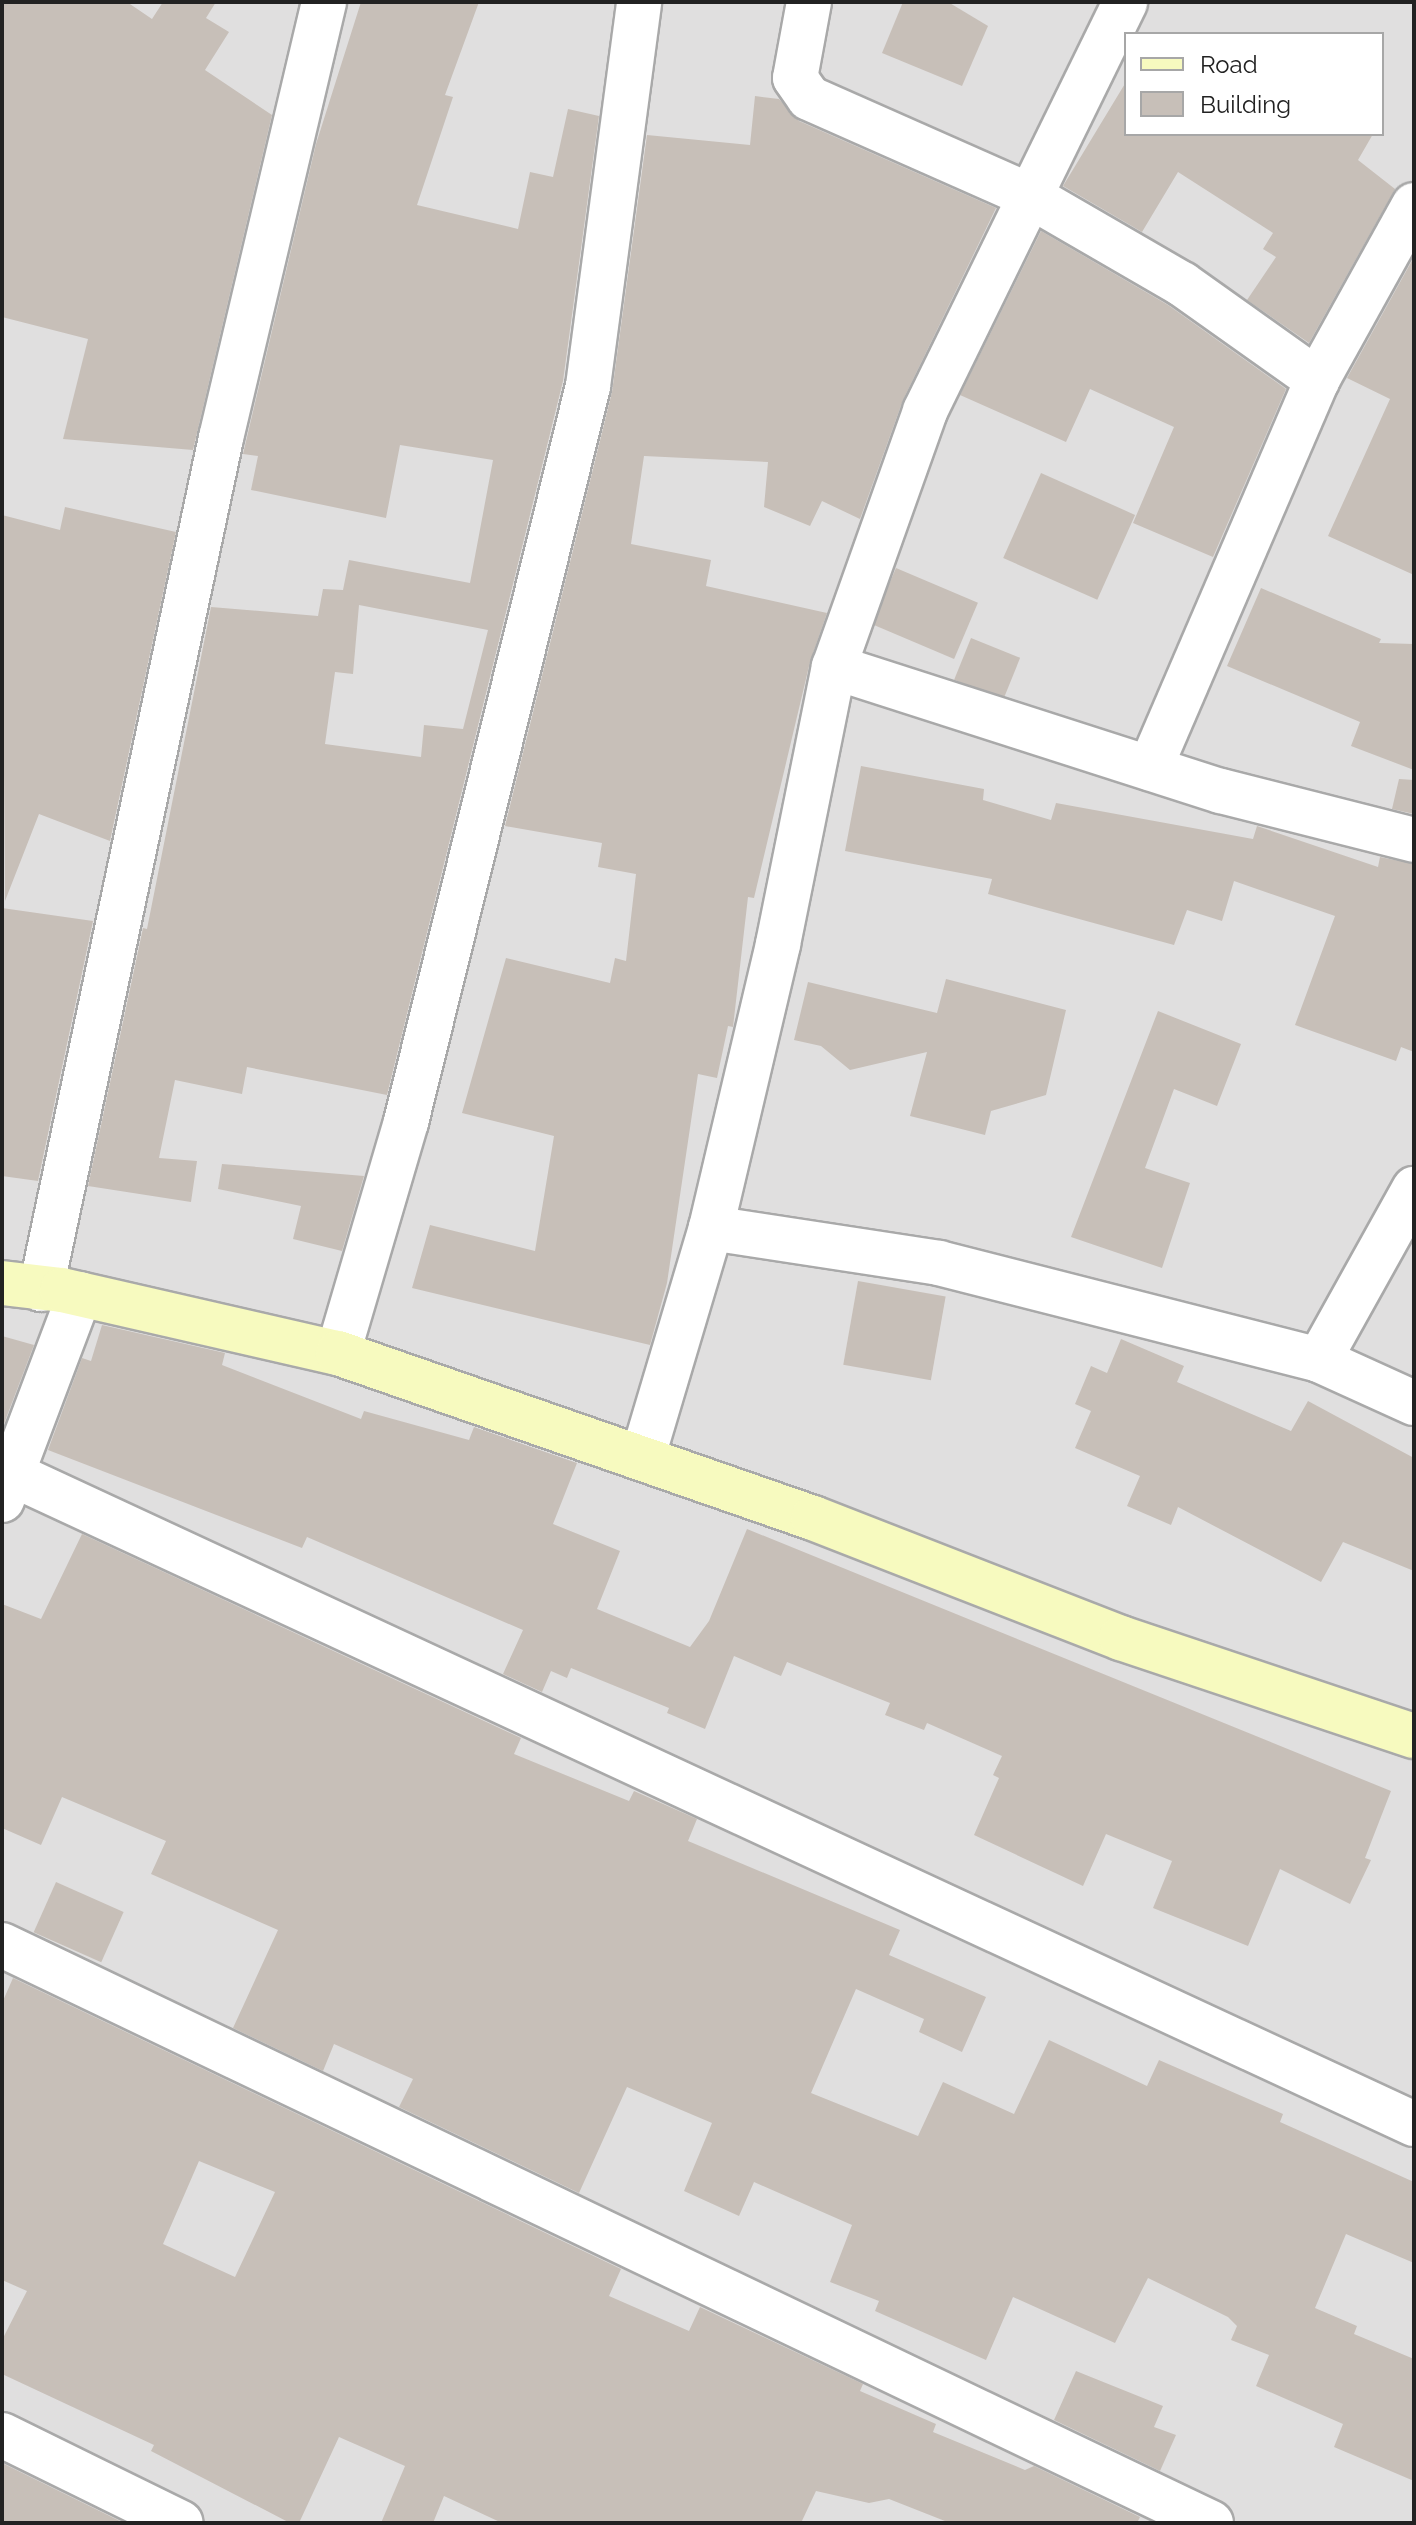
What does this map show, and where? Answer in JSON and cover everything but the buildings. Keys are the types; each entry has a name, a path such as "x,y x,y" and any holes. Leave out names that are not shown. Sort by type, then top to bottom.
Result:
{"main road":[{"path":"41,1289 338,1353 643,1456 1121,1638 1414,1736"}],"street":[{"path":"324,2 221,438 41,1289 8,1487 1414,2124"},
{"path":"338,1353 414,1092 588,386 639,2"},
{"path":"809,2 795,78 809,98 1030,196 1182,284 1317,380"},
{"path":"643,1456 711,1228 778,944 834,667 925,411 1125,2"},
{"path":"1150,768 1317,380 1414,205"},
{"path":"834,667 1150,768 1414,840"},
{"path":"1319,1360 1414,1189"},
{"path":"711,1228 939,1263 1319,1360 1414,1403"},
{"path":"2,1945 1211,2523"},
{"path":"2,2435 181,2523"}],"shaded area":[{"path":"2,2 1414,2 1414,2523 2,2523"}]}
